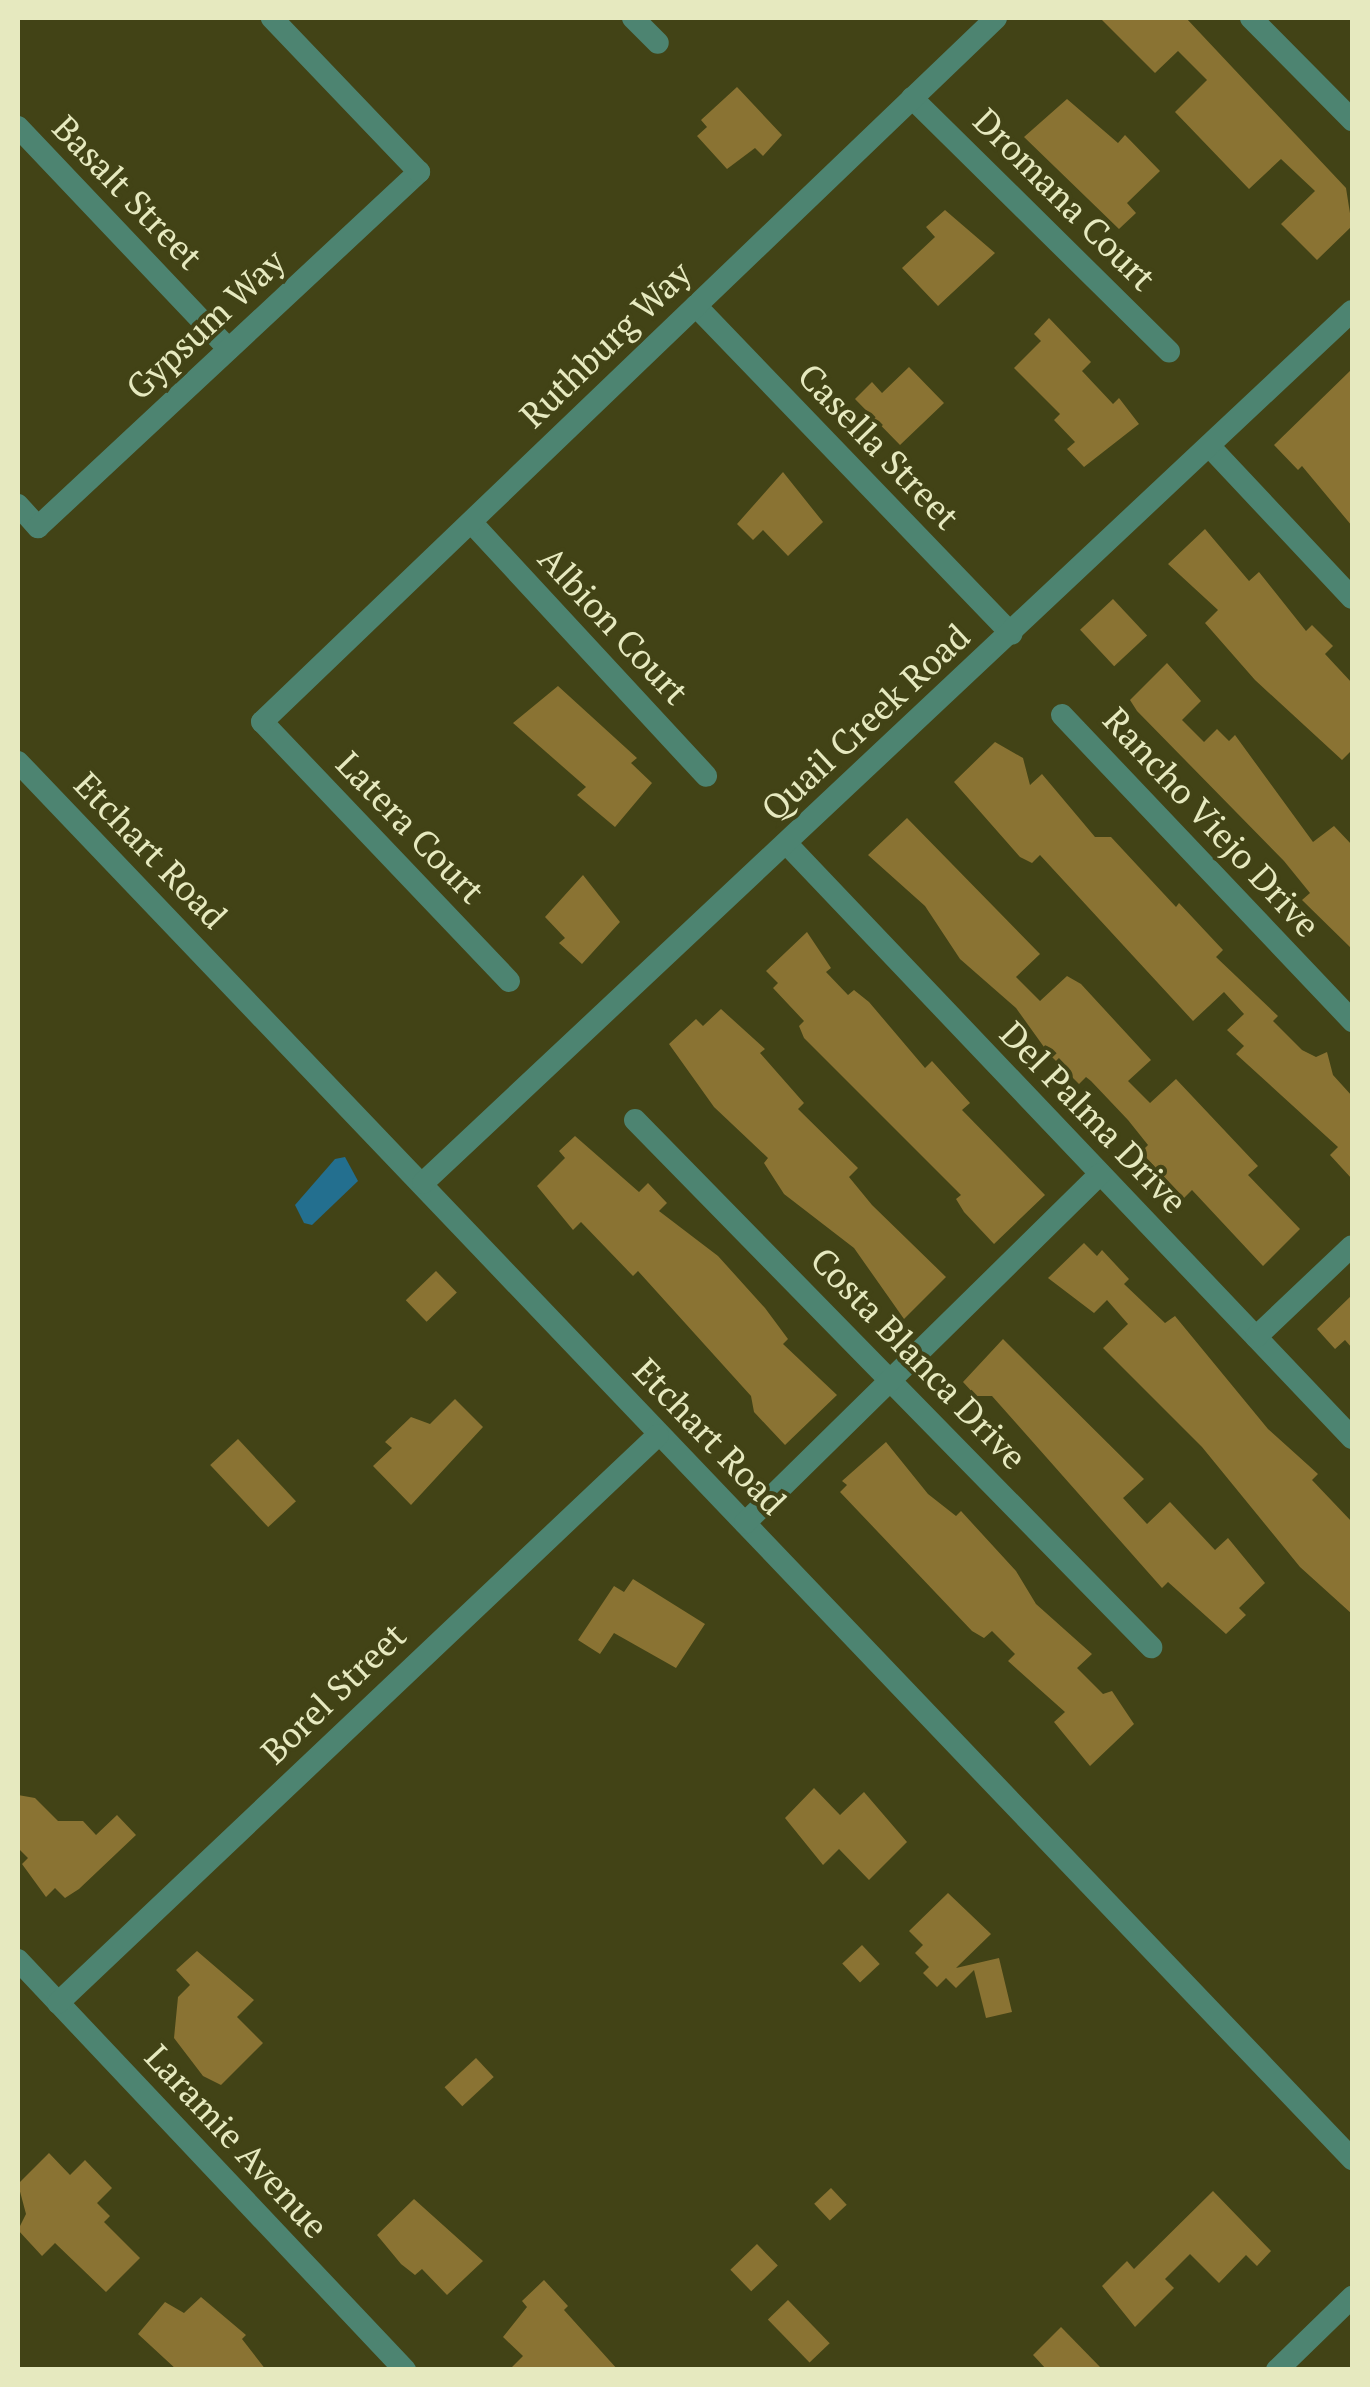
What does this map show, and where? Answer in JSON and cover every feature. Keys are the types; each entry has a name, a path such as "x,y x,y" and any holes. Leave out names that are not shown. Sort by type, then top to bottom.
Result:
{"street":[{"name":"Gypsum Way","path":"18,505 38,527 418,172 272,18"},
{"path":"633,18 658,43"},
{"name":"Ruthburg Way","path":"262,722 996,18"},
{"path":"1251,18 1352,120"},
{"name":"Dromana Court","path":"912,98 1168,351"},
{"name":"Basalt Street","path":"18,127 229,349"},
{"name":"Casella Street","path":"696,306 1012,634"},
{"name":"Quail Creek Road","path":"422,1183 1212,449 1352,311"},
{"path":"1212,449 1352,598"},
{"name":"Albion Court","path":"471,522 706,776"},
{"name":"Rancho Viejo Drive","path":"1062,715 1352,1022"},
{"name":"Latera Court","path":"262,722 509,981"},
{"name":"Etchart Road","path":"18,762 1352,2158"},
{"name":"Del Palma Drive","path":"786,843 1352,1438"},
{"name":"Costa Blanca Drive","path":"635,1120 1150,1647"},
{"path":"745,1523 1100,1174"},
{"path":"1256,1337 1352,1246"},
{"name":"Borel Street","path":"58,2003 658,1435"},
{"name":"Laramie Avenue","path":"18,1960 405,2370"},
{"path":"1276,2370 1352,2296"}],"water":[{"path":"345,1157 358,1181 312,1225 304,1223 295,1205 335,1159"}],"building":[{"path":"1100,18 1186,18 1346,188 1352,226 1317,260 1281,224 1315,191 1281,159 1249,189 1175,112 1207,80 1178,51 1155,73"},
{"path":"737,87 782,135 763,156 755,148 727,169 697,136 707,127 701,120"},
{"path":"1067,99 1118,143 1125,135 1160,171 1127,203 1136,213 1119,229 1024,137"},
{"path":"945,210 995,253 938,306 902,268 935,237 926,227"},
{"path":"1049,318 1091,362 1082,371 1113,404 1119,398 1139,424 1084,467 1067,449 1075,442 1054,420 1060,414 1014,368 1041,341 1034,334"},
{"path":"909,367 944,403 900,445 855,399 872,382 882,393"},
{"path":"1352,369 1352,526 1302,466 1298,470 1274,445"},
{"path":"783,472 823,522 788,556 763,530 753,540 737,524"},
{"path":"1205,529 1249,581 1259,572 1306,631 1312,625 1333,646 1325,654 1352,683 1352,750 1342,760 1255,680 1205,623 1218,610 1168,564"},
{"path":"1113,599 1147,636 1114,666 1080,630"},
{"path":"1167,663 1201,701 1182,720 1204,742 1217,729 1229,741 1235,735 1313,842 1334,826 1352,845 1352,949 1302,900 1310,893 1284,861 1137,711 1130,700"},
{"path":"558,686 637,758 631,763 652,783 615,827 577,795 586,787 513,723"},
{"path":"995,742 1023,758 1030,785 1042,774 1095,837 1111,837 1176,907 1179,903 1223,950 1216,957 1278,1016 1273,1021 1302,1050 1316,1057 1327,1052 1333,1075 1352,1096 1352,1179 1330,1155 1338,1147 1236,1054 1244,1046 1227,1030 1244,1014 1224,992 1193,1021 1040,855 1032,863 1020,857 954,782"},
{"path":"907,818 1040,954 1016,977 1040,1001 1067,976 1081,984 1151,1060 1128,1081 1150,1103 1176,1079 1258,1166 1248,1175 1300,1229 1263,1266 1192,1190 1184,1198 1141,1152 1148,1145 1128,1120 1091,1081 1086,1077 1079,1084 1049,1054 1016,1008 960,959 925,906 868,855"},
{"path":"583,875 620,922 582,964 559,943 565,938 545,917"},
{"path":"807,932 831,968 826,972 848,995 854,990 869,1002 925,1068 932,1061 970,1103 962,1110 1045,1195 994,1244 964,1212 956,1199 961,1195 804,1038 799,1026 804,1021 773,988 778,983 766,971"},
{"path":"721,1009 765,1049 760,1053 804,1103 798,1109 858,1168 849,1177 872,1205 946,1277 904,1319 854,1248 784,1194 764,1163 768,1158 714,1107 669,1044 696,1019 703,1026"},
{"path":"575,1136 639,1192 648,1183 667,1203 659,1211 718,1256 788,1339 783,1344 837,1395 785,1445 754,1412 751,1396 638,1271 633,1276 581,1222 573,1230 537,1186 565,1158 559,1151"},
{"path":"1084,1243 1097,1256 1102,1250 1129,1279 1124,1284 1165,1323 1175,1316 1268,1429 1318,1474 1312,1480 1352,1522 1352,1614 1300,1567 1202,1447 1103,1348 1128,1324 1107,1300 1094,1313 1048,1278"},
{"path":"436,1271 457,1293 427,1322 406,1300"},
{"path":"1352,1295 1352,1348 1345,1340 1335,1349 1317,1329"},
{"path":"1003,1339 1144,1479 1123,1498 1147,1524 1170,1502 1215,1550 1228,1538 1265,1583 1239,1608 1246,1615 1226,1634 1168,1582 1162,1588 992,1396 976,1396 963,1382"},
{"path":"455,1399 483,1427 411,1505 373,1466 392,1448 385,1442 411,1417 430,1424"},
{"path":"238,1439 296,1501 268,1527 210,1465"},
{"path":"886,1442 928,1494 956,1516 961,1511 1016,1571 1036,1604 1092,1654 1077,1668 1103,1694 1112,1691 1134,1724 1090,1766 1054,1722 1065,1712 1008,1661 1015,1654 992,1631 984,1638 972,1631 840,1492 847,1485 842,1481"},
{"path":"633,1579 705,1624 676,1668 614,1633 600,1654 578,1640 614,1586 624,1592"},
{"path":"814,1788 840,1815 864,1792 907,1842 869,1880 839,1849 823,1865 785,1818"},
{"path":"18,1795 35,1798 58,1821 83,1821 96,1835 117,1815 136,1835 79,1889 65,1898 55,1888 46,1897 22,1864 28,1858 18,1848"},
{"path":"948,1893 991,1934 956,1968 999,1958 1012,2012 986,2018 974,1970 956,1988 946,1978 937,1987 923,1973 929,1967 915,1953 923,1945 909,1931"},
{"path":"862,1945 880,1964 860,1982 842,1963"},
{"path":"197,1951 254,2000 237,2017 263,2043 221,2085 203,2076 174,2038 178,1997 190,1985 176,1970"},
{"path":"476,2058 494,2077 462,2106 445,2087"},
{"path":"49,2153 70,2175 85,2160 112,2188 97,2203 110,2216 104,2222 140,2258 106,2292 55,2243 42,2256 18,2230 26,2214 18,2184"},
{"path":"831,2188 847,2205 830,2221 814,2204"},
{"path":"1213,2191 1271,2251 1257,2266 1246,2255 1219,2283 1190,2254 1165,2279 1174,2288 1135,2327 1102,2286 1127,2261 1134,2269"},
{"path":"414,2199 483,2261 447,2295 422,2269 415,2275 401,2264 377,2235"},
{"path":"757,2244 778,2266 751,2291 730,2270"},
{"path":"544,2280 568,2306 564,2310 618,2370 509,2370 523,2356 503,2337 527,2307 522,2301"},
{"path":"201,2297 246,2335 242,2339 266,2370 177,2370 138,2334 165,2302 184,2313"},
{"path":"788,2300 830,2343 810,2363 768,2319"},
{"path":"1061,2327 1103,2370 1047,2370 1033,2355"}]}
